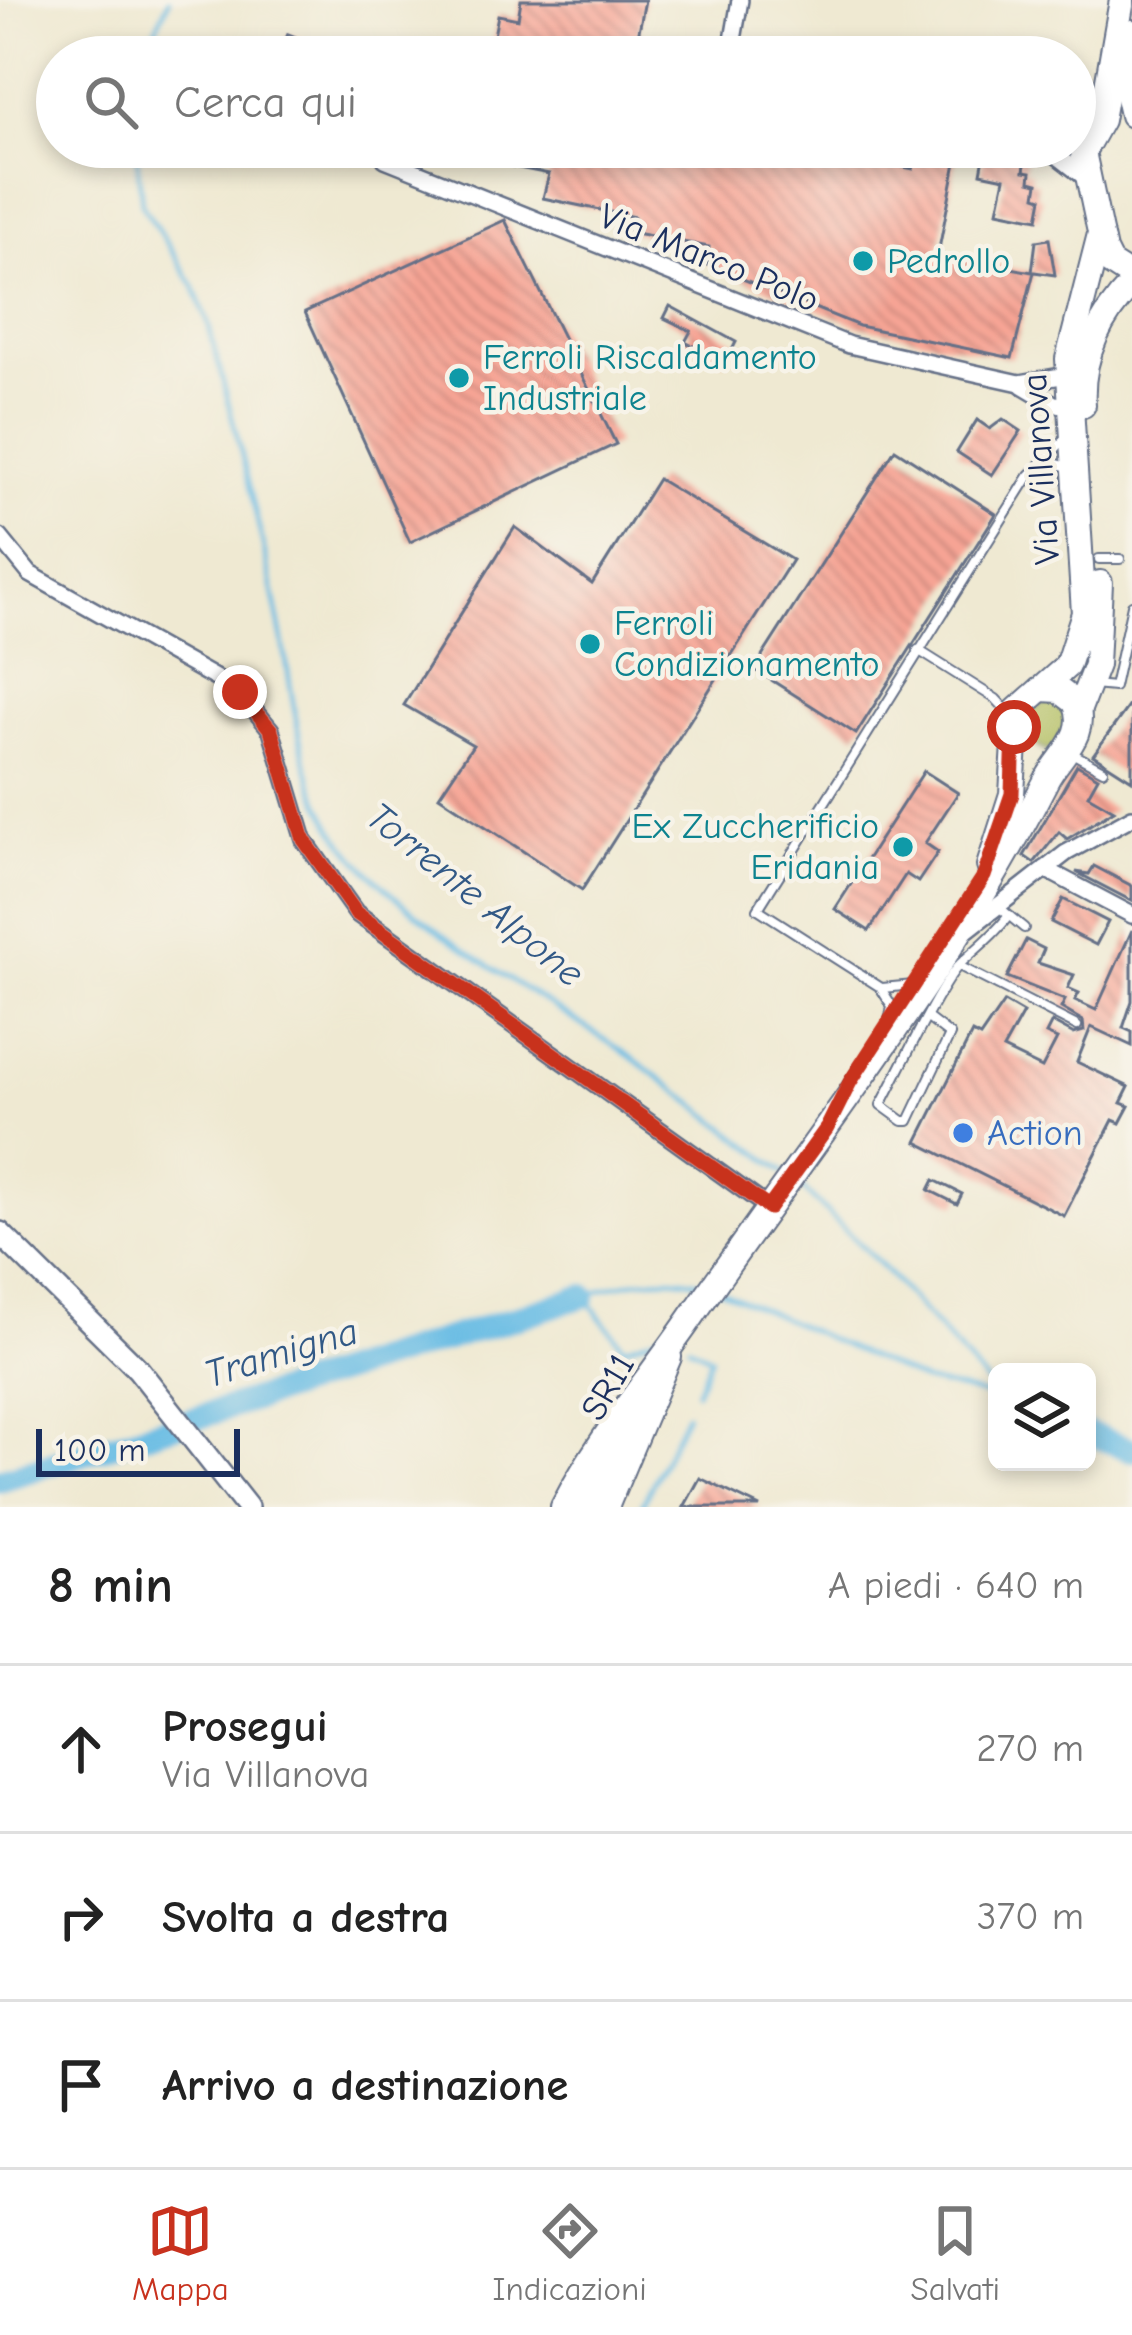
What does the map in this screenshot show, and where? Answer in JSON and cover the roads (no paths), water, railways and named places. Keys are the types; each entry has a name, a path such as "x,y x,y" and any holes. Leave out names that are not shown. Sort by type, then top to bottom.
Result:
{"main road":[{"path":"1096,100 1122,0"},
{"path":"1132,32 1124,79 1132,116"},
{"path":"1096,131 1115,124 1132,128"},
{"path":"1084,168 1110,263 1132,280"},
{"name":"Via Villanova","path":"1024,713 1071,659 1084,613 1067,375 1100,234"},
{"name":"Via Villanova","path":"1079,709 1091,685 1109,559 1084,376 1098,330 1132,280"},
{"path":"1065,754 1029,756 1024,713 1068,695 1079,709"},
{"name":"SR11","path":"821,1137 914,985 1000,904 1065,754 1079,709"},
{"name":"SR11","path":"593,1502 691,1318 958,947 1012,794 1024,713"},
{"path":"563,1507 604,1432 691,1318"}],"street":[{"path":"734,36 740,0"},
{"name":"Via Marco Polo","path":"407,168 827,338 1020,383 1069,417"},
{"path":"1073,168 1086,178"},
{"name":"Via Marco Polo","path":"1020,383 1067,375"},
{"path":"0,537 30,574 240,692 258,709 271,730 304,840 356,913 775,1200"},
{"path":"1000,904 1003,891 1020,889 1132,817"},
{"path":"1045,869 1132,915"},
{"path":"0,1233 138,1369 242,1500"}],"lane":[{"path":"889,1023 892,1006 880,987 758,909 1069,417"},
{"path":"1033,469 1051,462 1074,470"},
{"path":"1091,685 1114,687 1132,605"},
{"path":"918,650 1024,713"},
{"path":"996,699 1024,713"},
{"path":"1065,754 1103,770"},
{"path":"958,947 972,958 1000,904 1024,928"},
{"path":"929,1019 950,1035 909,1120 903,1121 881,1105 929,1019 958,947"},
{"path":"958,947 1077,1026"},
{"path":"880,987 914,985"}],"waterway":[{"name":"Torrente Alpone","path":"153,36 169,0"},
{"name":"Torrente Alpone","path":"138,168 142,205 194,286 208,323 270,578 301,744 327,817 351,852 422,919 631,1057 784,1172"},
{"name":"Torrente Alpone","path":"797,1183 877,1261 988,1384"},
{"path":"662,1334 624,1347 584,1296 643,1280 702,1283"},
{"path":"718,1289 923,1381 988,1396"},
{"name":"Tramigna","path":"0,1480 584,1296"},
{"path":"688,1345 711,1357 696,1392"},
{"path":"641,1507 686,1414"},
{"name":"Torrente Alpone","path":"1096,1436 1132,1450"}],"place":[{"name":"Pedrollo","path":"863,261"},
{"name":"Ferroli Riscaldamento Industriale","path":"459,378"},
{"name":"Ferroli Condizionamento","path":"590,644"},
{"name":"Ex Zuccherificio Eridania","path":"903,847"},
{"name":"Action","path":"963,1133"}]}
